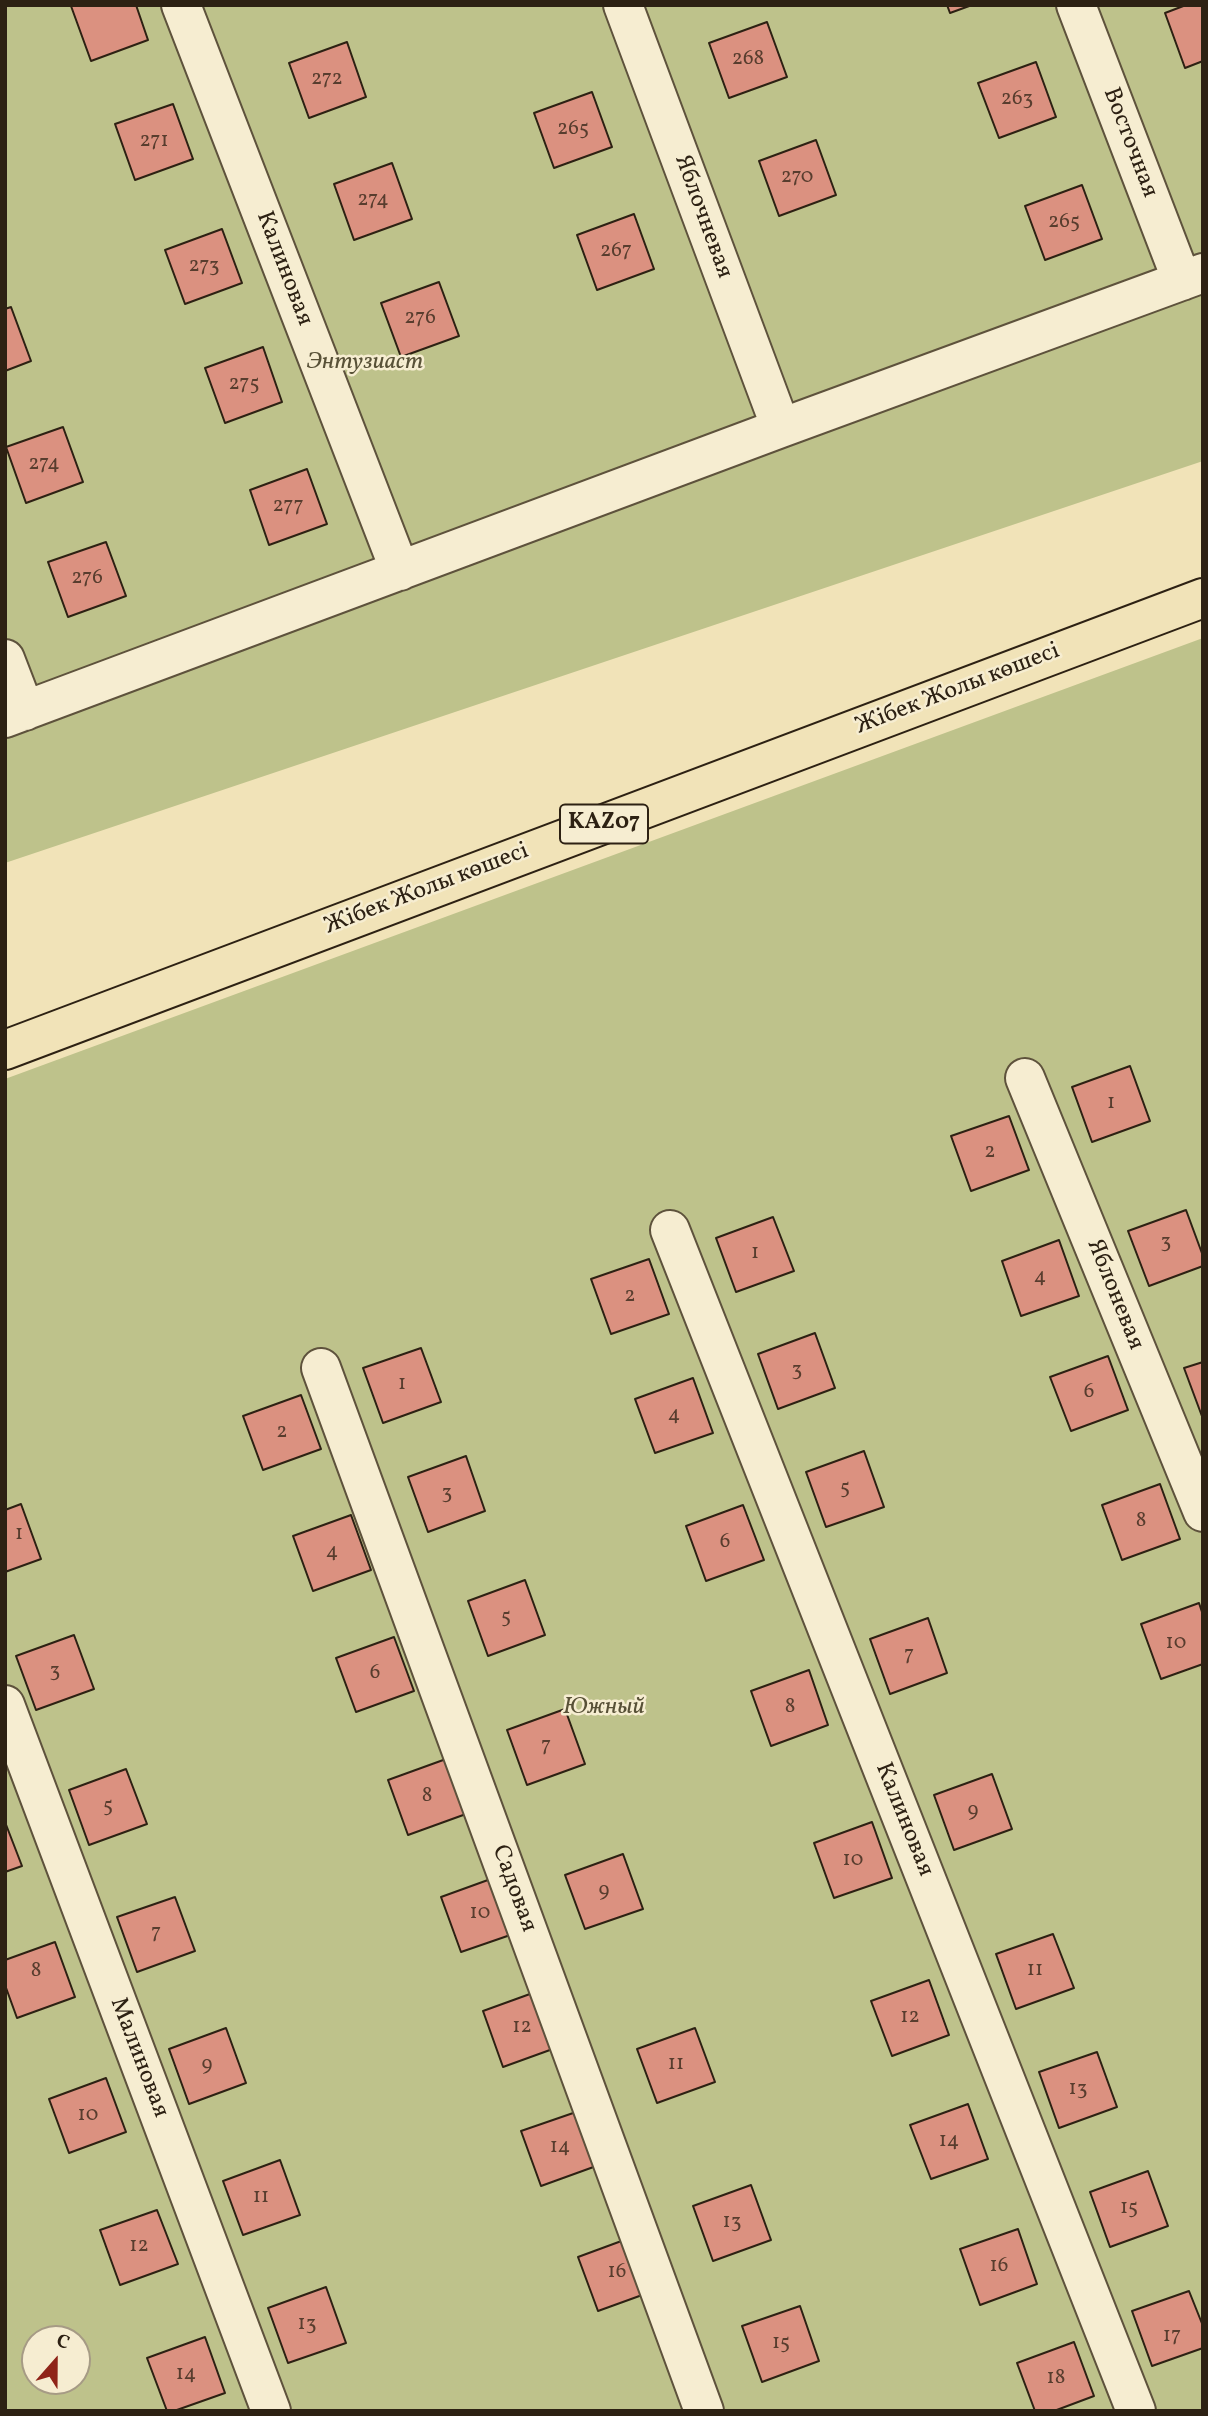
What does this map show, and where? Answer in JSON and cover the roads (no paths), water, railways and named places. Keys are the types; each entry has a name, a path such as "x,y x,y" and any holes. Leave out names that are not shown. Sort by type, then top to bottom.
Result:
{"highway":[{"name":"Жібек Жолы көшесі","path":"5,1050 1203,598"}],"street":[{"name":"Калиновая","path":"181,5 400,572"},
{"name":"Яблочневая","path":"623,5 781,428"},
{"name":"Восточная","path":"1076,5 1193,277"},
{"path":"5,659 15,714 1193,277"},
{"name":"Яблоневая","path":"1026,1078 1203,1512"},
{"name":"Калиновая","path":"670,1230 1136,2411"},
{"name":"Садовая","path":"321,1368 704,2411"},
{"name":"Малиновая","path":"5,1705 271,2411"}],"park label":[{"name":"Энтузиаст","path":"365,364"},
{"name":"Южный","path":"604,1709"}]}
